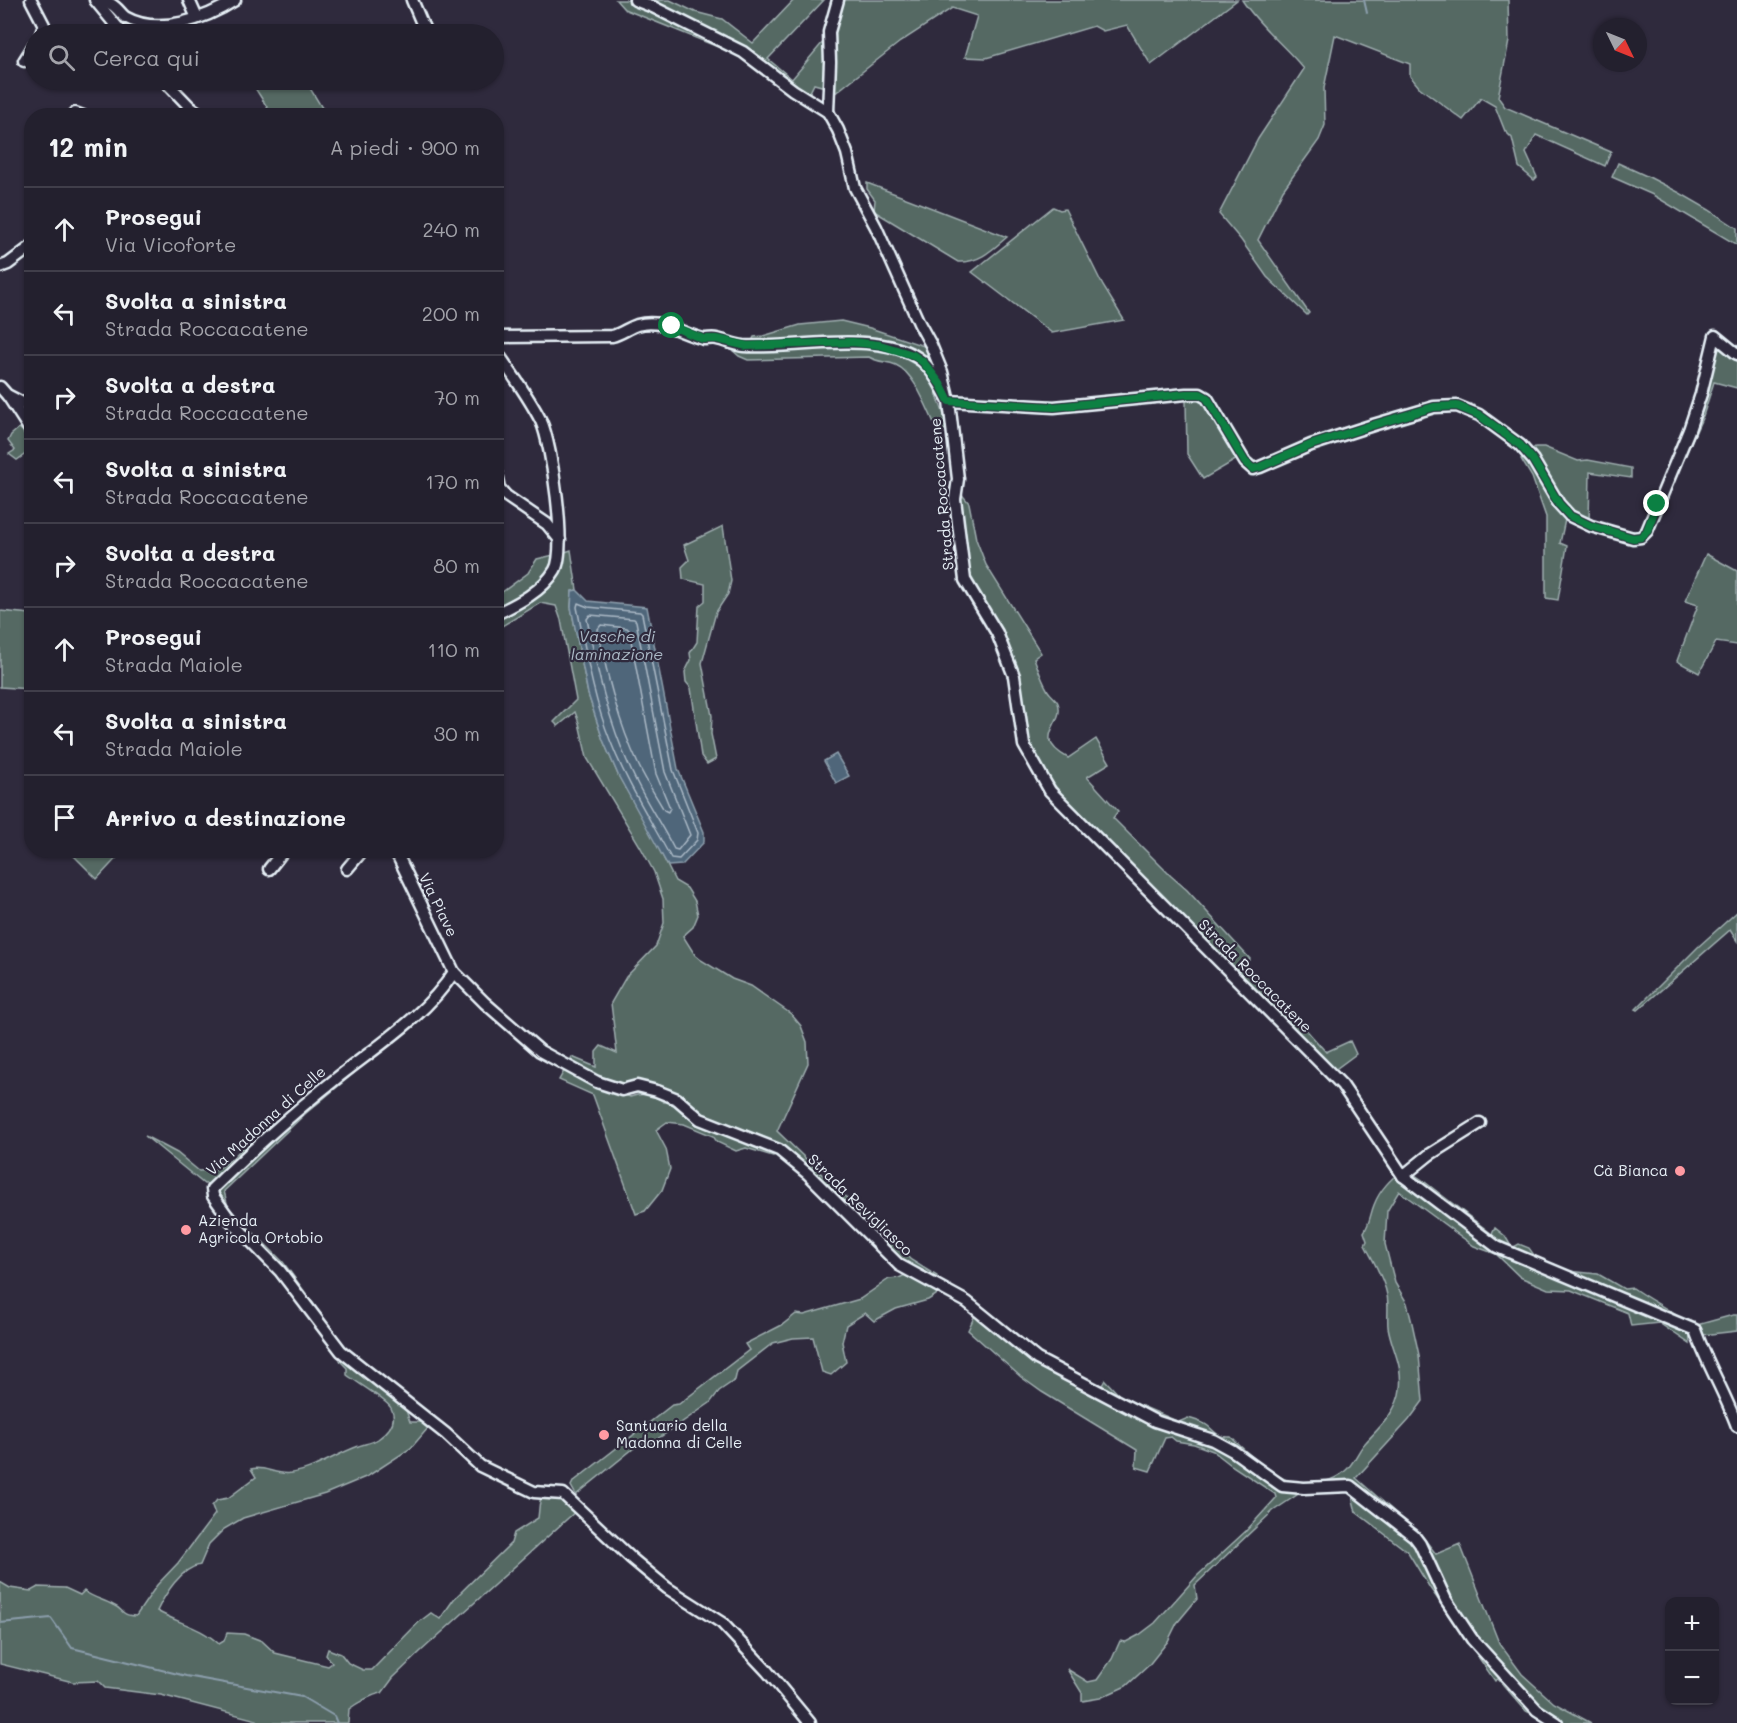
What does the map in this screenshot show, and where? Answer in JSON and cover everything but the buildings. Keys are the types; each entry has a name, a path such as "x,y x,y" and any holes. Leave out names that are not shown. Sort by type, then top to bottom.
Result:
{"street":[{"path":"31,0 43,24"},
{"path":"95,0 115,24"},
{"path":"104,0 115,6 124,16 145,24"},
{"path":"189,0 197,18"},
{"path":"164,24 197,18 235,0"},
{"path":"412,0 422,24"},
{"path":"635,0 653,6 743,52 792,90 828,112"},
{"name":"Strada Roccacatene","path":"838,0 829,32 828,112 847,153 855,188 876,227 919,323 932,345 942,372 949,401 958,479 955,499 965,580 997,633 1014,676 1024,745 1050,791 1342,1085 1403,1176 1497,1247 1695,1330 1705,1359 1737,1426"},
{"path":"174,90 191,108"},
{"path":"0,267 24,252"},
{"path":"504,337 612,336 637,325 649,324 672,326 703,339 717,339 747,346 852,342 880,345 913,355 923,362 941,385 949,401"},
{"name":"Strada Roccacatene","path":"949,401 1054,407 1200,394 1207,398 1245,462 1253,469 1311,445 1373,425 1434,407 1452,405 1471,411 1520,445 1559,504 1570,516 1591,526 1633,538 1641,537 1647,531 1689,430 1701,394 1714,336 1737,354"},
{"path":"504,363 542,423 556,483 560,540 559,561 553,573 520,602 504,610"},
{"path":"0,387 24,421"},
{"path":"8,396 24,404"},
{"path":"504,494 547,524 560,540"},
{"path":"269,869 278,858"},
{"path":"347,869 356,858"},
{"name":"Via Piave","path":"399,858 454,972"},
{"name":"Strada Revigliasco","path":"454,972 485,1003 540,1051 597,1082 622,1090 637,1086 657,1090 677,1099 700,1119 779,1150 823,1188 889,1257 907,1270 967,1302 1037,1359 1155,1421 1214,1440 1282,1486 1304,1488 1350,1486 1414,1536 1446,1600 1472,1639 1536,1710 1557,1723"},
{"name":"Via Madonna di Celle","path":"454,972 443,989 416,1015 284,1121 212,1189 213,1196 231,1221 280,1271 341,1351 446,1434 480,1466 534,1492 563,1494 631,1558 667,1588 722,1623 767,1671 810,1723"},
{"path":"1403,1176 1429,1155 1480,1123"}],"green space":[{"path":"616,0 630,0 733,53 624,9"},
{"path":"644,0 670,0 695,12 722,19 753,43 794,0 824,0 768,59 792,79 823,42 825,87 814,84 808,96"},
{"path":"842,0 1237,0 1151,65 1127,25 1103,31 1094,26 986,58 965,57 977,16 952,8 900,42 834,94 832,34"},
{"path":"1242,0 1508,0 1509,41 1498,97 1505,107 1611,152 1605,166 1536,135 1526,153 1537,177 1534,180 1519,167 1512,138 1505,131 1495,106 1481,98 1463,120 1419,87 1410,76 1410,64 1335,35 1324,88 1325,125 1319,140 1283,190 1258,240 1309,313 1307,315 1267,277 1219,214 1258,139 1304,69"},
{"path":"256,90 311,90 322,108 268,108"},
{"path":"1618,163 1679,192 1737,228 1737,245 1653,195 1612,177"},
{"path":"867,183 1007,237 979,258 958,262 874,211 875,200 867,189"},
{"path":"1053,207 1060,210 1065,209 1103,286 1124,320 1052,333 972,272"},
{"path":"841,321 930,348 939,372 903,349 751,343 754,337 800,325"},
{"path":"1716,341 1737,358 1737,388 1714,382 1703,416 1664,502"},
{"path":"876,348 898,355 920,367 932,381 949,429 938,431 910,376 896,365 869,357 748,360 731,349"},
{"path":"1201,399 1208,405 1239,458 1203,479 1187,454 1186,400"},
{"path":"19,428 24,433 24,455 17,460 9,454 15,450 8,441"},
{"path":"1535,447 1544,447 1578,461 1588,460 1631,468 1631,478 1590,472 1589,523 1566,515 1560,543 1567,546 1558,600 1546,598 1546,517 1532,477 1521,459"},
{"path":"959,491 969,503 976,539 986,565 1041,653 1034,658 1048,691 1058,703 1059,710 1051,730 1051,743 1068,758 1096,739 1110,763 1087,777 1118,811 1113,818 1187,890 1250,959 1242,967 1293,1015 1326,1052 1350,1041 1356,1054 1333,1071 1067,802 1034,757 1027,739 1015,668 1002,630 967,580"},
{"path":"723,526 731,581 728,594 716,612 702,663 712,716 711,734 716,759 707,764 701,756 691,688 686,682 685,672 691,660 690,653 697,642 699,606 705,601 705,584 683,579 682,567 689,560 684,545"},
{"path":"571,550 577,590 572,591 571,607 588,694 603,740 619,777 646,823 675,881 687,888 695,901 698,915 693,927 683,936 701,960 732,979 751,986 791,1014 801,1026 807,1042 808,1063 777,1131 911,1260 937,1276 936,1280 901,1264 775,1146 773,1156 746,1148 736,1151 717,1142 713,1136 684,1124 667,1122 656,1130 666,1149 670,1169 662,1190 645,1211 636,1214 593,1095 559,1080 572,1057 596,1067 596,1052 601,1046 617,1053 611,1003 626,977 656,946 664,923 663,899 654,872 587,758 575,712 558,726 554,722 576,700 561,620 556,606 540,603 504,625 504,612 542,587 562,553","holes":["634,1082 652,1084 673,1095 664,1102 647,1095 630,1097 610,1089"]},
{"path":"558,554 551,572 540,584 504,606 504,591 528,573 537,559"},
{"path":"1706,554 1737,571 1737,645 1716,642 1699,673 1677,661 1698,605 1685,601"},
{"path":"0,611 24,613 24,689 0,687"},
{"path":"76,858 116,858 97,879"},
{"path":"1737,912 1737,941 1730,930 1638,1010 1636,1009 1698,947"},
{"path":"350,1069 354,1073 305,1114 224,1191 228,1207 283,1262 340,1340 221,1204 218,1191 220,1184"},
{"path":"270,1131 215,1183 204,1184 145,1136 177,1153 199,1171 222,1166 254,1137"},
{"path":"1404,1168 1492,1234 1495,1228 1505,1236 1512,1248 1519,1244 1529,1248 1539,1262 1558,1270 1598,1274 1624,1289 1633,1288 1689,1324 1690,1344 1659,1323 1631,1326 1628,1313 1571,1290 1548,1289 1520,1277 1496,1254 1474,1246 1399,1191 1387,1211 1385,1244 1395,1283 1407,1303 1412,1323 1419,1355 1423,1401 1409,1420 1356,1478 1422,1536 1436,1554 1460,1544 1499,1643 1522,1674 1554,1703 1591,1723 1549,1723 1526,1711 1498,1679 1495,1681 1430,1588 1408,1552 1356,1512 1353,1500 1357,1495 1349,1489 1303,1491 1273,1511 1195,1585 1197,1599 1177,1623 1168,1641 1148,1666 1126,1686 1100,1698 1082,1701 1082,1693 1067,1669 1088,1682 1097,1680 1112,1659 1120,1641 1126,1642 1155,1623 1197,1576 1246,1531 1276,1498 1275,1494 1213,1451 1194,1444 1176,1441 1171,1437 1165,1438 1150,1471 1136,1467 1137,1450 1042,1392 1021,1377 968,1330 976,1313 1097,1394 1105,1380 1121,1397 1179,1422 1188,1418 1198,1421 1221,1436 1231,1437 1262,1465 1281,1477 1298,1484 1329,1480 1348,1468 1363,1445 1387,1418 1399,1397 1401,1380 1399,1364 1388,1327 1386,1289 1365,1245 1367,1241 1364,1232 1379,1194"},
{"path":"907,1274 938,1289 936,1295 928,1300 896,1309 874,1321 865,1313 846,1325 842,1342 846,1362 831,1375 822,1372 813,1337 793,1338 773,1343 737,1371 735,1380 719,1391 710,1403 650,1444 639,1444 576,1495 571,1486 573,1482 672,1405 679,1404 749,1350 745,1344 782,1325 796,1314 804,1315 860,1299 889,1279"},
{"path":"1737,1315 1737,1331 1702,1335 1697,1325"},
{"path":"343,1356 399,1401 406,1410 410,1422 422,1422 428,1428 411,1448 368,1476 325,1494 243,1518 224,1529 209,1544 200,1565 186,1571 174,1583 157,1611 197,1629 219,1644 224,1641 227,1633 244,1634 262,1641 275,1653 328,1666 332,1663 326,1655 328,1649 341,1654 348,1663 363,1670 372,1670 419,1622 431,1613 440,1619 454,1599 511,1543 514,1533 538,1518 541,1498 562,1496 577,1510 420,1652 393,1678 382,1693 365,1699 349,1709 348,1723 258,1723 257,1720 161,1695 105,1688 98,1681 73,1682 0,1664 0,1582 10,1588 31,1591 38,1587 65,1588 80,1595 84,1591 117,1607 124,1613 136,1616 157,1585 178,1563 215,1514 212,1506 217,1500 228,1498 256,1477 251,1469 261,1468 286,1474 300,1471 373,1442 382,1436 393,1422 391,1408 378,1396 347,1375 347,1368 340,1361"}],"water":[{"name":"Vasche di laminazione","path":"577,590 588,601 647,607 678,769 704,832 704,842 682,865 668,866 619,777 603,740 588,694 571,607 572,591"},
{"path":"836,754 849,776 836,783 824,761"}],"waterway":[{"path":"1364,0 1367,13"},
{"path":"0,1623 51,1618 72,1648 186,1676 302,1697 334,1716 337,1723"}],"place":[{"name":"Cà Bianca","path":"1680,1171"},
{"name":"Azienda Agricola Ortobio","path":"186,1230"},
{"name":"Santuario della Madonna di Celle","path":"604,1435"}],"route":[{"path":"672,326 703,339 717,339 747,346 852,342 880,345 913,355 928,366 949,401 1054,407 1200,394 1207,398 1248,467 1253,469 1311,445 1373,425 1434,407 1452,405 1479,415 1520,445 1533,460 1559,504 1570,516 1580,522 1633,538 1641,537 1647,531 1657,504"}]}
